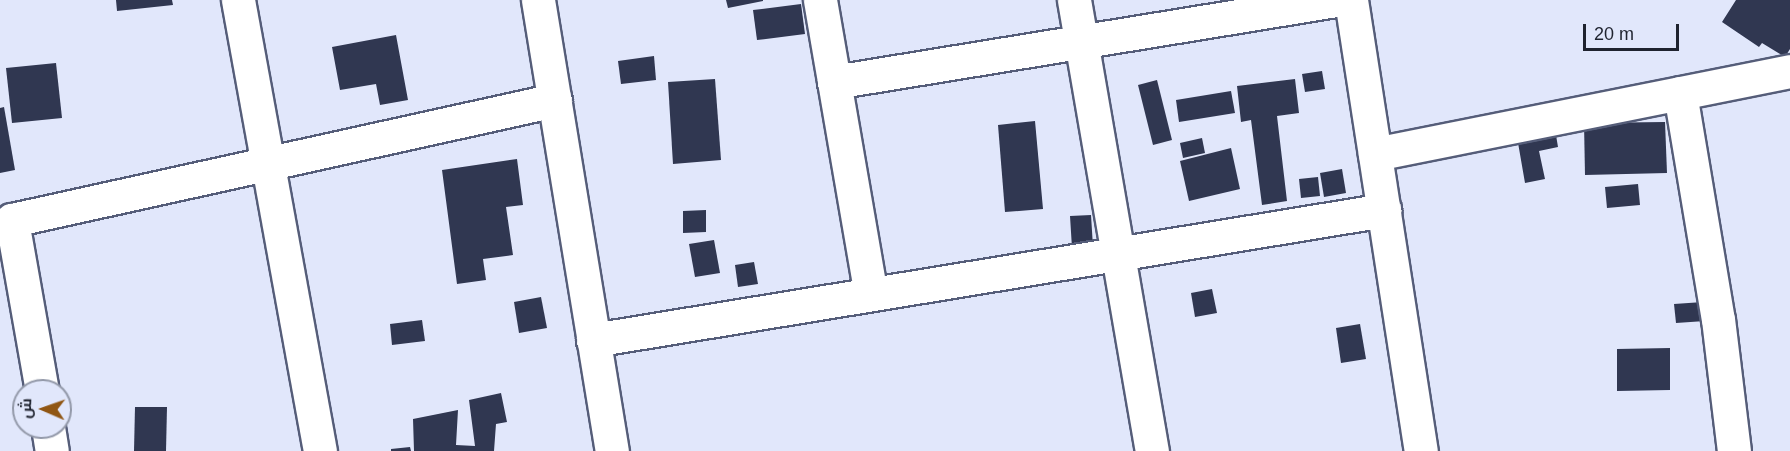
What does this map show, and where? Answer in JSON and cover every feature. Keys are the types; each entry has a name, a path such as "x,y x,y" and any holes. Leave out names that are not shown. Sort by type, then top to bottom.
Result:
{"street":[{"path":"238,0 320,451"},
{"path":"538,0 612,451"},
{"path":"820,0 872,294"},
{"path":"1074,0 1152,451"},
{"path":"834,82 1336,0"},
{"path":"1351,0 1421,451"},
{"path":"1375,154 1790,71"},
{"path":"1680,93 1718,319 1734,451"},
{"path":"39,379 6,221 555,100"},
{"path":"593,340 1384,210"}],"building":[{"path":"116,0 172,0 173,5 117,11"},
{"path":"726,0 763,0 763,1 728,8"},
{"path":"1736,0 1790,0 1790,49 1785,57 1762,43 1759,47 1722,22"},
{"path":"801,4 805,34 757,40 753,10"},
{"path":"396,35 408,100 380,105 376,84 340,90 332,47"},
{"path":"654,56 656,80 621,84 618,61"},
{"path":"56,63 62,118 12,123 6,68"},
{"path":"1322,71 1325,89 1305,92 1302,74"},
{"path":"715,79 721,160 673,164 668,82"},
{"path":"1295,79 1299,113 1277,116 1287,201 1262,205 1251,120 1241,122 1237,86"},
{"path":"1157,80 1172,140 1153,145 1138,85"},
{"path":"1231,91 1235,113 1179,122 1176,100"},
{"path":"4,107 15,170 0,173 0,108"},
{"path":"1035,121 1043,209 1005,212 998,125"},
{"path":"1665,122 1667,173 1585,175 1584,123"},
{"path":"1555,129 1558,147 1539,151 1545,179 1525,183 1517,137"},
{"path":"1202,138 1205,153 1183,158 1180,143"},
{"path":"1231,148 1240,189 1189,201 1180,161"},
{"path":"517,159 523,205 506,207 513,255 483,259 486,280 457,284 442,170"},
{"path":"1342,169 1346,193 1324,197 1320,173"},
{"path":"1318,177 1320,196 1301,198 1299,179"},
{"path":"1638,184 1640,205 1607,208 1605,187"},
{"path":"706,210 706,232 683,233 683,211"},
{"path":"1091,215 1093,247 1072,248 1070,216"},
{"path":"714,240 720,273 695,277 689,244"},
{"path":"754,262 758,284 738,287 735,265"},
{"path":"1212,289 1217,313 1195,317 1191,293"},
{"path":"541,297 547,328 519,333 514,302"},
{"path":"1703,302 1705,321 1676,323 1674,304"},
{"path":"422,320 425,341 392,345 390,324"},
{"path":"1360,324 1366,359 1341,363 1336,328"},
{"path":"1670,348 1670,390 1617,391 1617,349"},
{"path":"501,393 507,422 496,424 494,451 414,451 413,419 458,410 456,445 475,446 469,400"},
{"path":"135,407 167,407 166,451 134,451"},
{"path":"410,447 411,451 391,451 391,449"}]}
